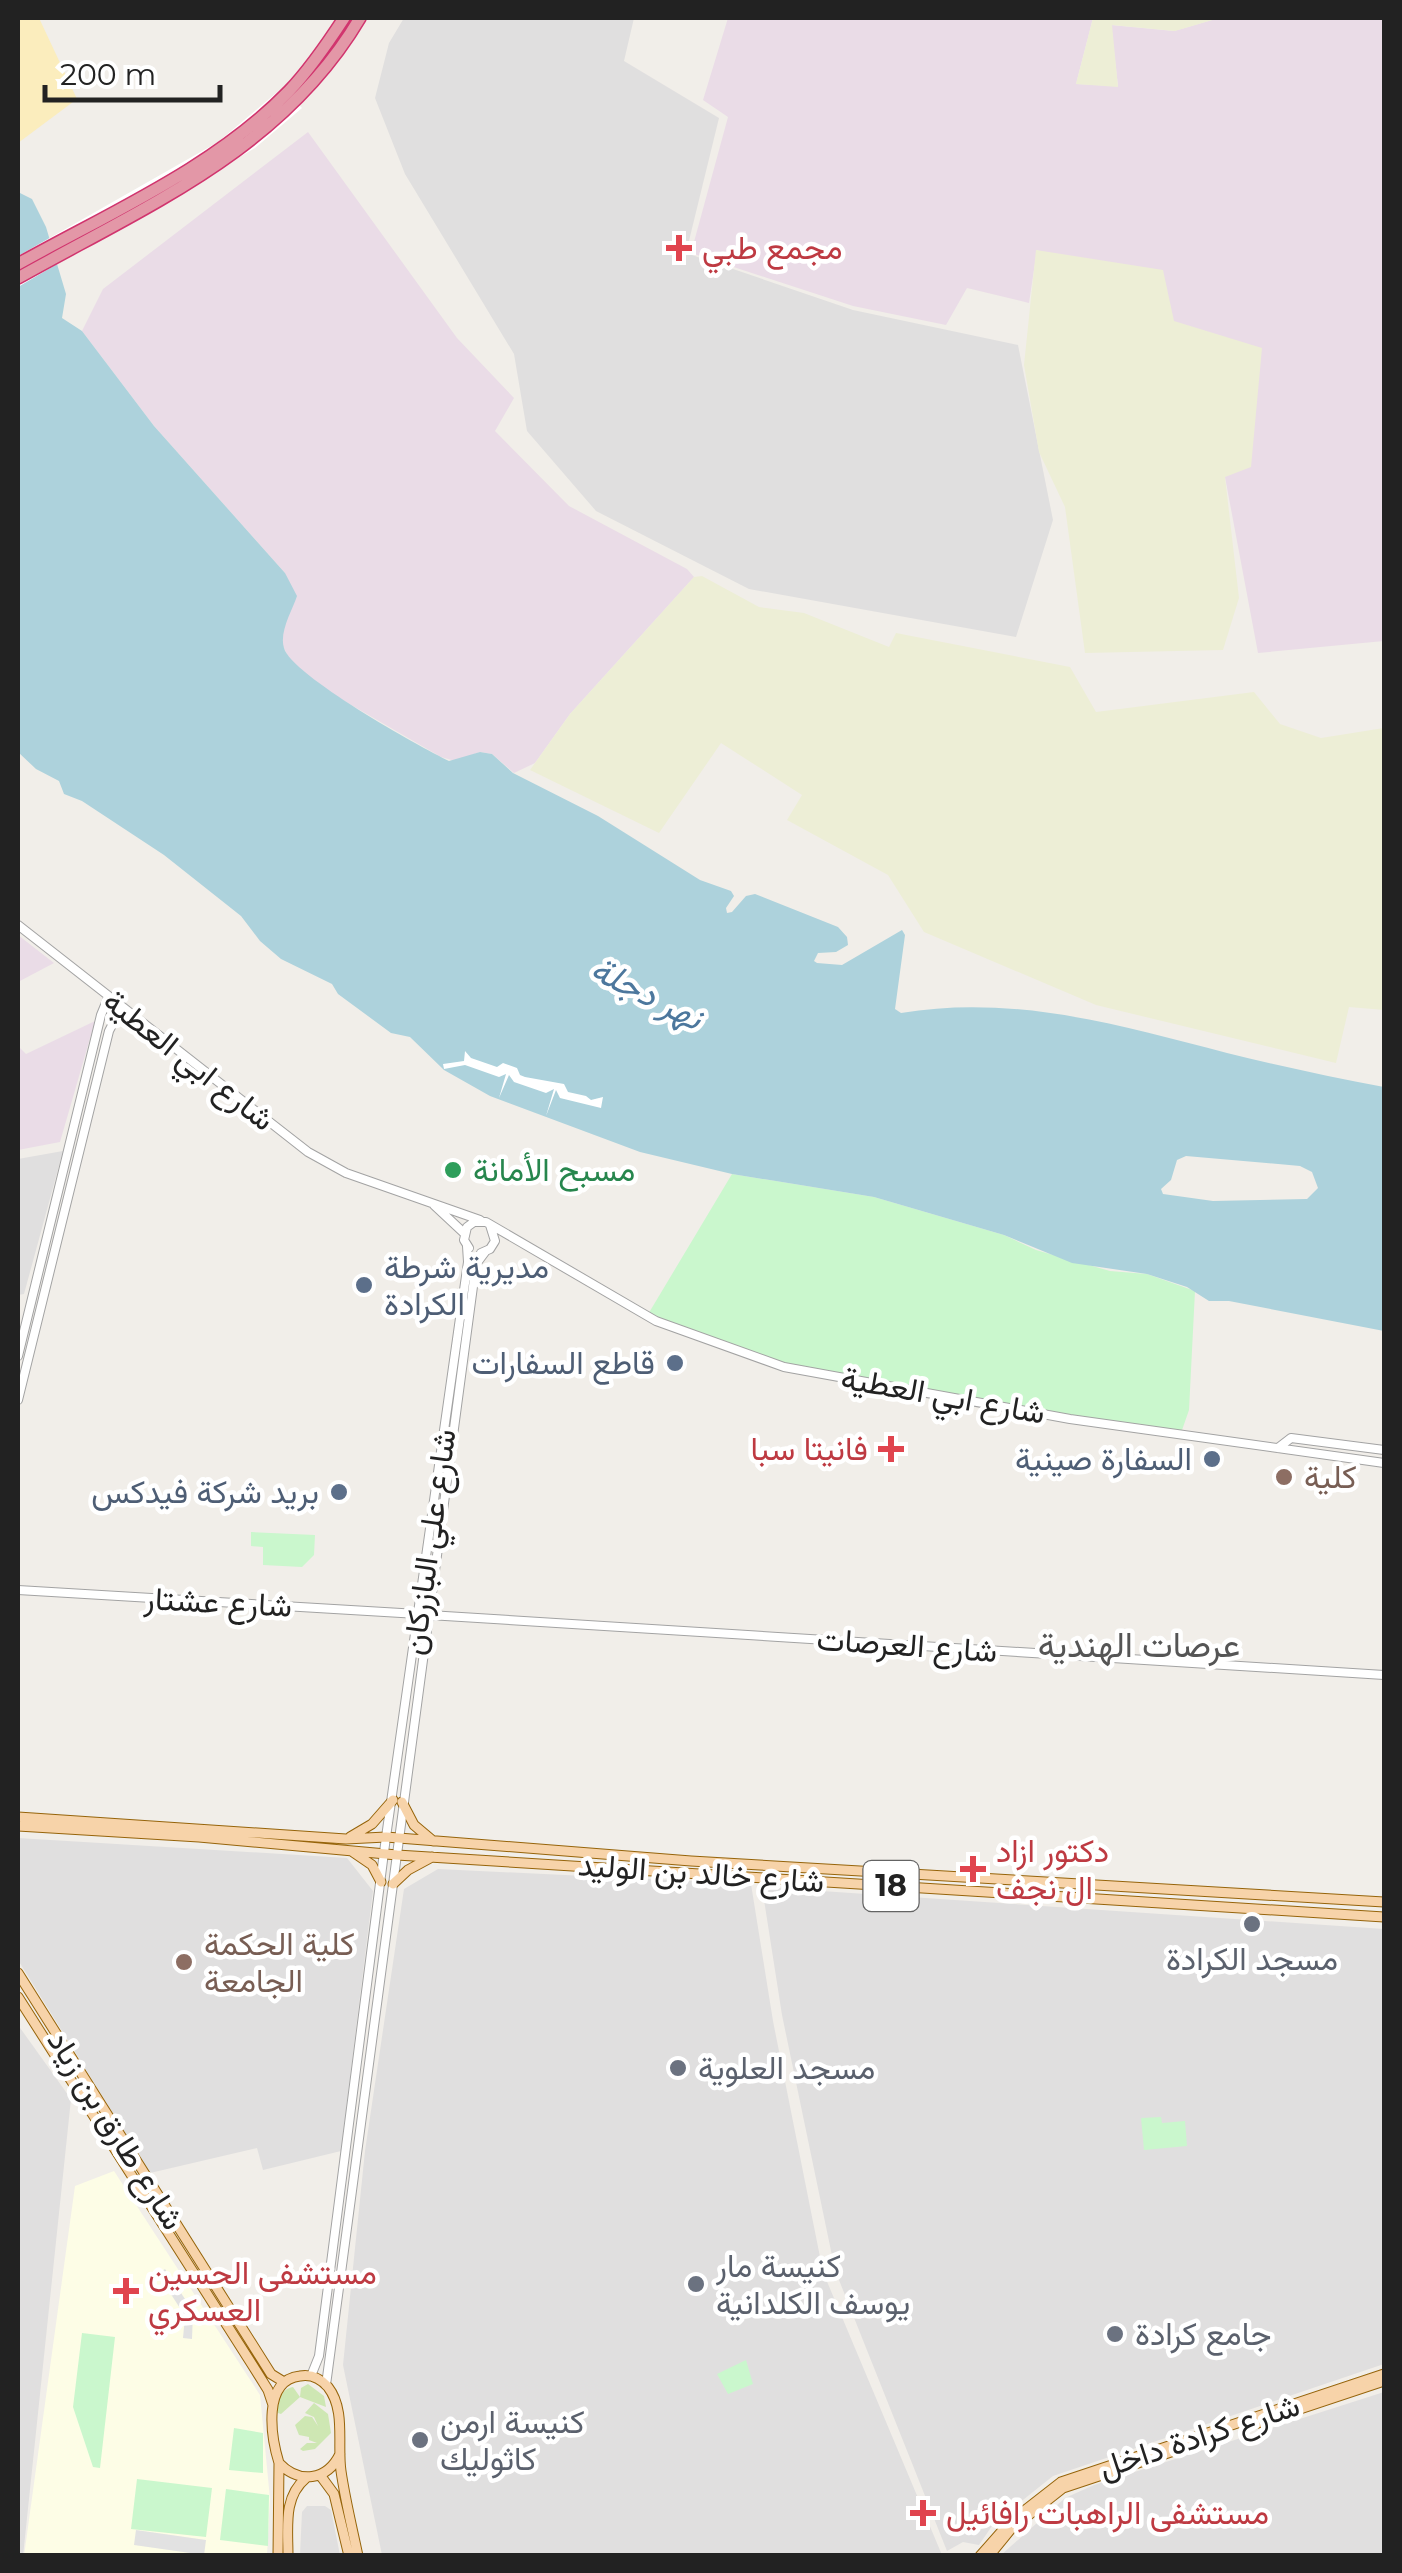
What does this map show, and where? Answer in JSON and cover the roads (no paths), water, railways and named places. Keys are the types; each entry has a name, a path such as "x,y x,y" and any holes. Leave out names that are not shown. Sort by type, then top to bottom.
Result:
{"highway":[{"path":"18,264 198,162 292,98 344,18"},
{"path":"18,278 222,162 256,138 326,68 360,18"}],"main road":[{"path":"18,1826 346,1844 397,1801 414,1825 435,1842"},
{"path":"18,1817 346,1844 365,1858 381,1882"},
{"name":"شارع خالد بن الوليد","path":"346,1844 398,1846 435,1842 1384,1902"},
{"path":"385,1845 398,1846"},
{"name":"شارع خالد بن الوليد","path":"398,1846 434,1856 1384,1917"},
{"path":"393,1884 408,1870 434,1856"},
{"name":"شارع طارق بن زياد","path":"18,1973 271,2374 284,2382"},
{"name":"شارع طارق بن زياد","path":"18,1997 253,2366 273,2405"},
{"path":"278,2556 279,2462 273,2405 284,2382 296,2376 310,2376 326,2385 336,2408 358,2556"},
{"name":"شارع كرادة داخل","path":"980,2556 1010,2522 1061,2482 1384,2378"},
{"name":"شارع كرادة داخل","path":"989,2556 1011,2529 1064,2488 1384,2378"},
{"path":"279,2462 289,2472 306,2478 332,2467 340,2454"},
{"path":"320,2475 334,2494 349,2556"},
{"path":"288,2556 289,2504 292,2493 306,2478"}],"street":[{"name":"شارع ابي العطية","path":"18,925 308,1152 346,1172 487,1223 656,1321 784,1367 1070,1419 1384,1464"},
{"path":"18,1356 100,1016 108,998"},
{"path":"18,1400 109,1031 121,1008"},
{"path":"253,1110 262,1099"},
{"name":"شارع ابي العطية","path":"426,1199 464,1233"},
{"path":"472,1223 487,1223 495,1234 494,1244 486,1252 466,1246 464,1233 472,1223"},
{"path":"494,1244 528,1244"},
{"name":"شارع علي البازركان","path":"326,2385 398,1846 397,1801 418,1614 468,1262 466,1246"},
{"name":"شارع علي البازركان","path":"310,2376 319,2356 385,1845 397,1801 428,1615 476,1264 486,1252"},
{"path":"41,1262 51,1267"},
{"path":"1278,1448 1291,1438 1384,1450"},
{"name":"شارع عشتار","path":"18,1590 418,1614"},
{"name":"شارع العرصات","path":"428,1615 1384,1675"}],"water":[{"name":"نهر دجلة","path":"18,192 32,199 46,227 66,294 62,318 82,331 154,426 285,573 297,596 285,628 284,648 292,660 332,692 449,761 480,752 492,754 513,773 598,816 700,880 731,891 734,896 727,913 746,896 755,894 838,927 847,937 848,945 836,952 818,953 814,961 817,963 842,965 902,930 905,935 895,1009 901,1013 984,1007 1066,1015 1384,1087 1384,1331 1229,1301 1209,1301 1187,1287 1147,1274 1072,1263 1004,1235 874,1197 732,1174 640,1152 490,1096 444,1070 410,1037 391,1033 338,994 332,984 281,959 260,941 241,916 164,855 82,801 64,794 59,781 36,769 18,752","holes":["1186,1156 1300,1166 1312,1172 1318,1188 1307,1199 1213,1201 1163,1194 1161,1189 1171,1180 1177,1160"]}],"place":[{"name":"مجمع طبي","path":"679,248"},
{"name":"مسبح الأمانة","path":"453,1170"},
{"name":"مديرية شرطة الكرادة","path":"364,1285"},
{"name":"قاطع السفارات","path":"675,1363"},
{"name":"فانيتا سبا","path":"891,1449"},
{"name":"السفارة صينية","path":"1212,1459"},
{"name":"كلية","path":"1284,1477"},
{"name":"بريد شركة فيدكس","path":"339,1492"},
{"name":"دكتور ازاد ال نجف","path":"973,1869"},
{"name":"مسجد الكرادة","path":"1252,1924"},
{"name":"كلية الحكمة الجامعة","path":"184,1962"},
{"name":"مسجد العلوية","path":"678,2068"},
{"name":"كنيسة مار يوسف الكلدانية","path":"696,2284"},
{"name":"مستشفى الحسين العسكري","path":"126,2291"},
{"name":"جامع كرادة","path":"1115,2334"},
{"name":"كنيسة ارمن كاثوليك","path":"420,2440"},
{"name":"مستشفى الراهبات رافائيل","path":"923,2513"}],"district":[{"name":"عرصات الهندية","path":"1139,1645"}]}
